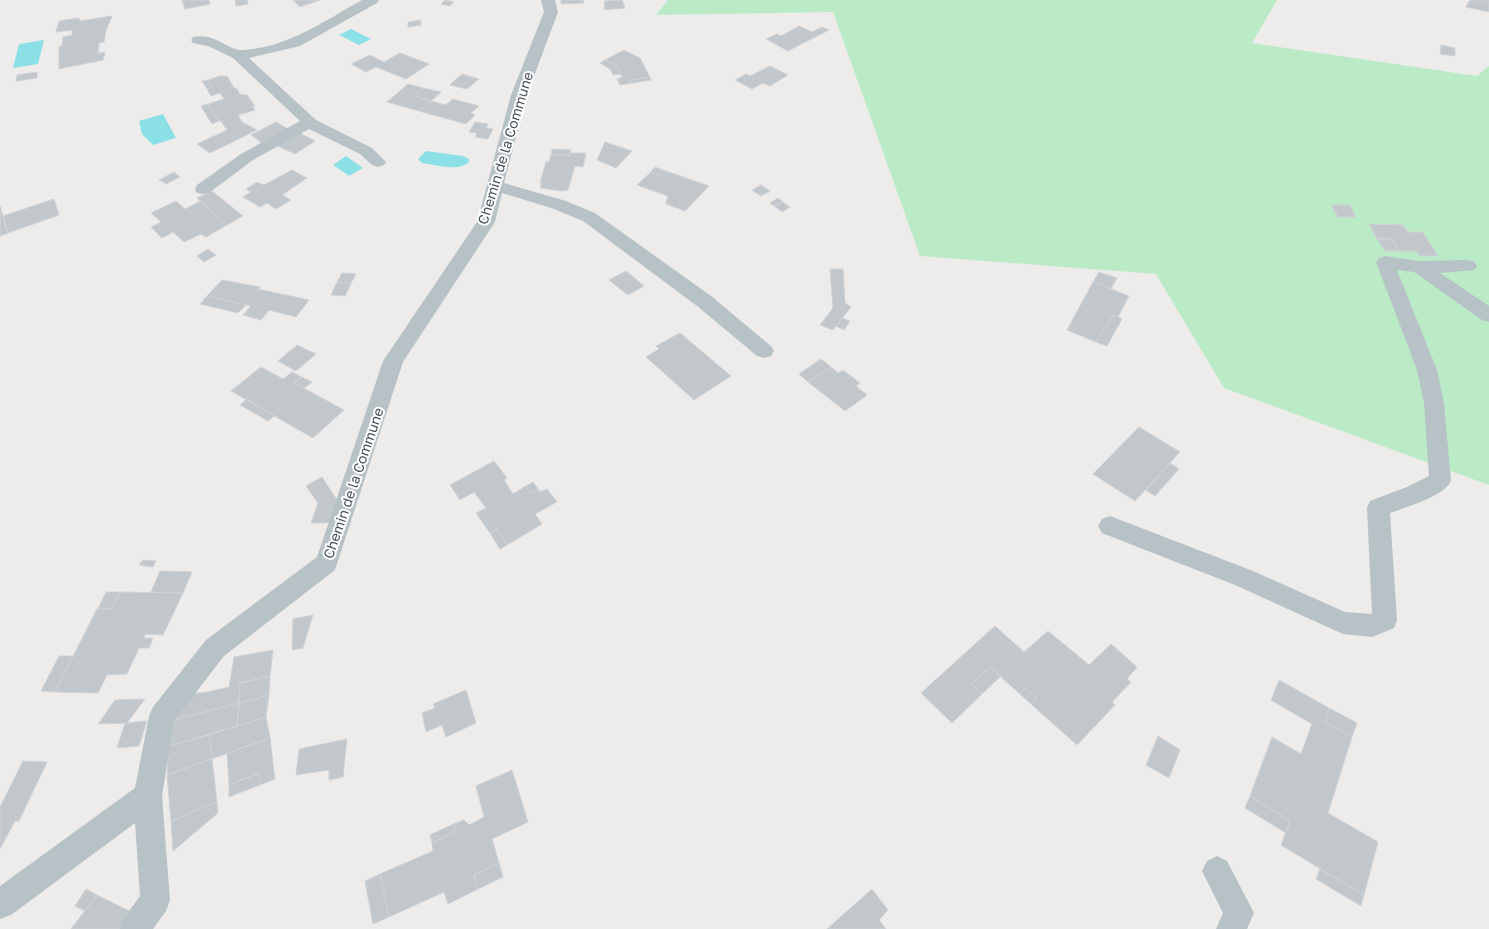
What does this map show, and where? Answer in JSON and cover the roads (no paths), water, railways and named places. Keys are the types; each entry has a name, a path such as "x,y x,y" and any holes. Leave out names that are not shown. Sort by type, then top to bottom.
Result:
{"street":[{"path":"238,55 264,51 295,43 372,0"},
{"name":"Chemin de la Commune","path":"135,929 155,900 148,796 162,716 215,648 327,563 393,361 486,222 519,95 551,12 548,0"},
{"path":"198,40 212,42 238,55 295,107 310,124 366,151 378,162"},
{"path":"203,188 247,157 299,127 310,124"},
{"path":"496,186 560,205 589,217 704,301 764,351"},
{"path":"1110,526 1244,578 1343,623 1372,626 1385,620 1378,508 1415,494 1440,481 1434,403 1427,370 1385,262 1418,267 1468,266"},
{"path":"1418,267 1489,315"},
{"path":"0,904 148,796"},
{"path":"1217,871 1239,913 1230,929"}],"water":[{"path":"351,29 371,39 359,45 339,35"},
{"path":"44,40 38,64 13,68 19,44"},
{"path":"163,114 176,138 153,145 142,134 139,121"},
{"path":"426,151 463,156 469,159 469,162 459,167 422,163 418,159"},
{"path":"346,156 363,168 349,176 333,165"}]}
